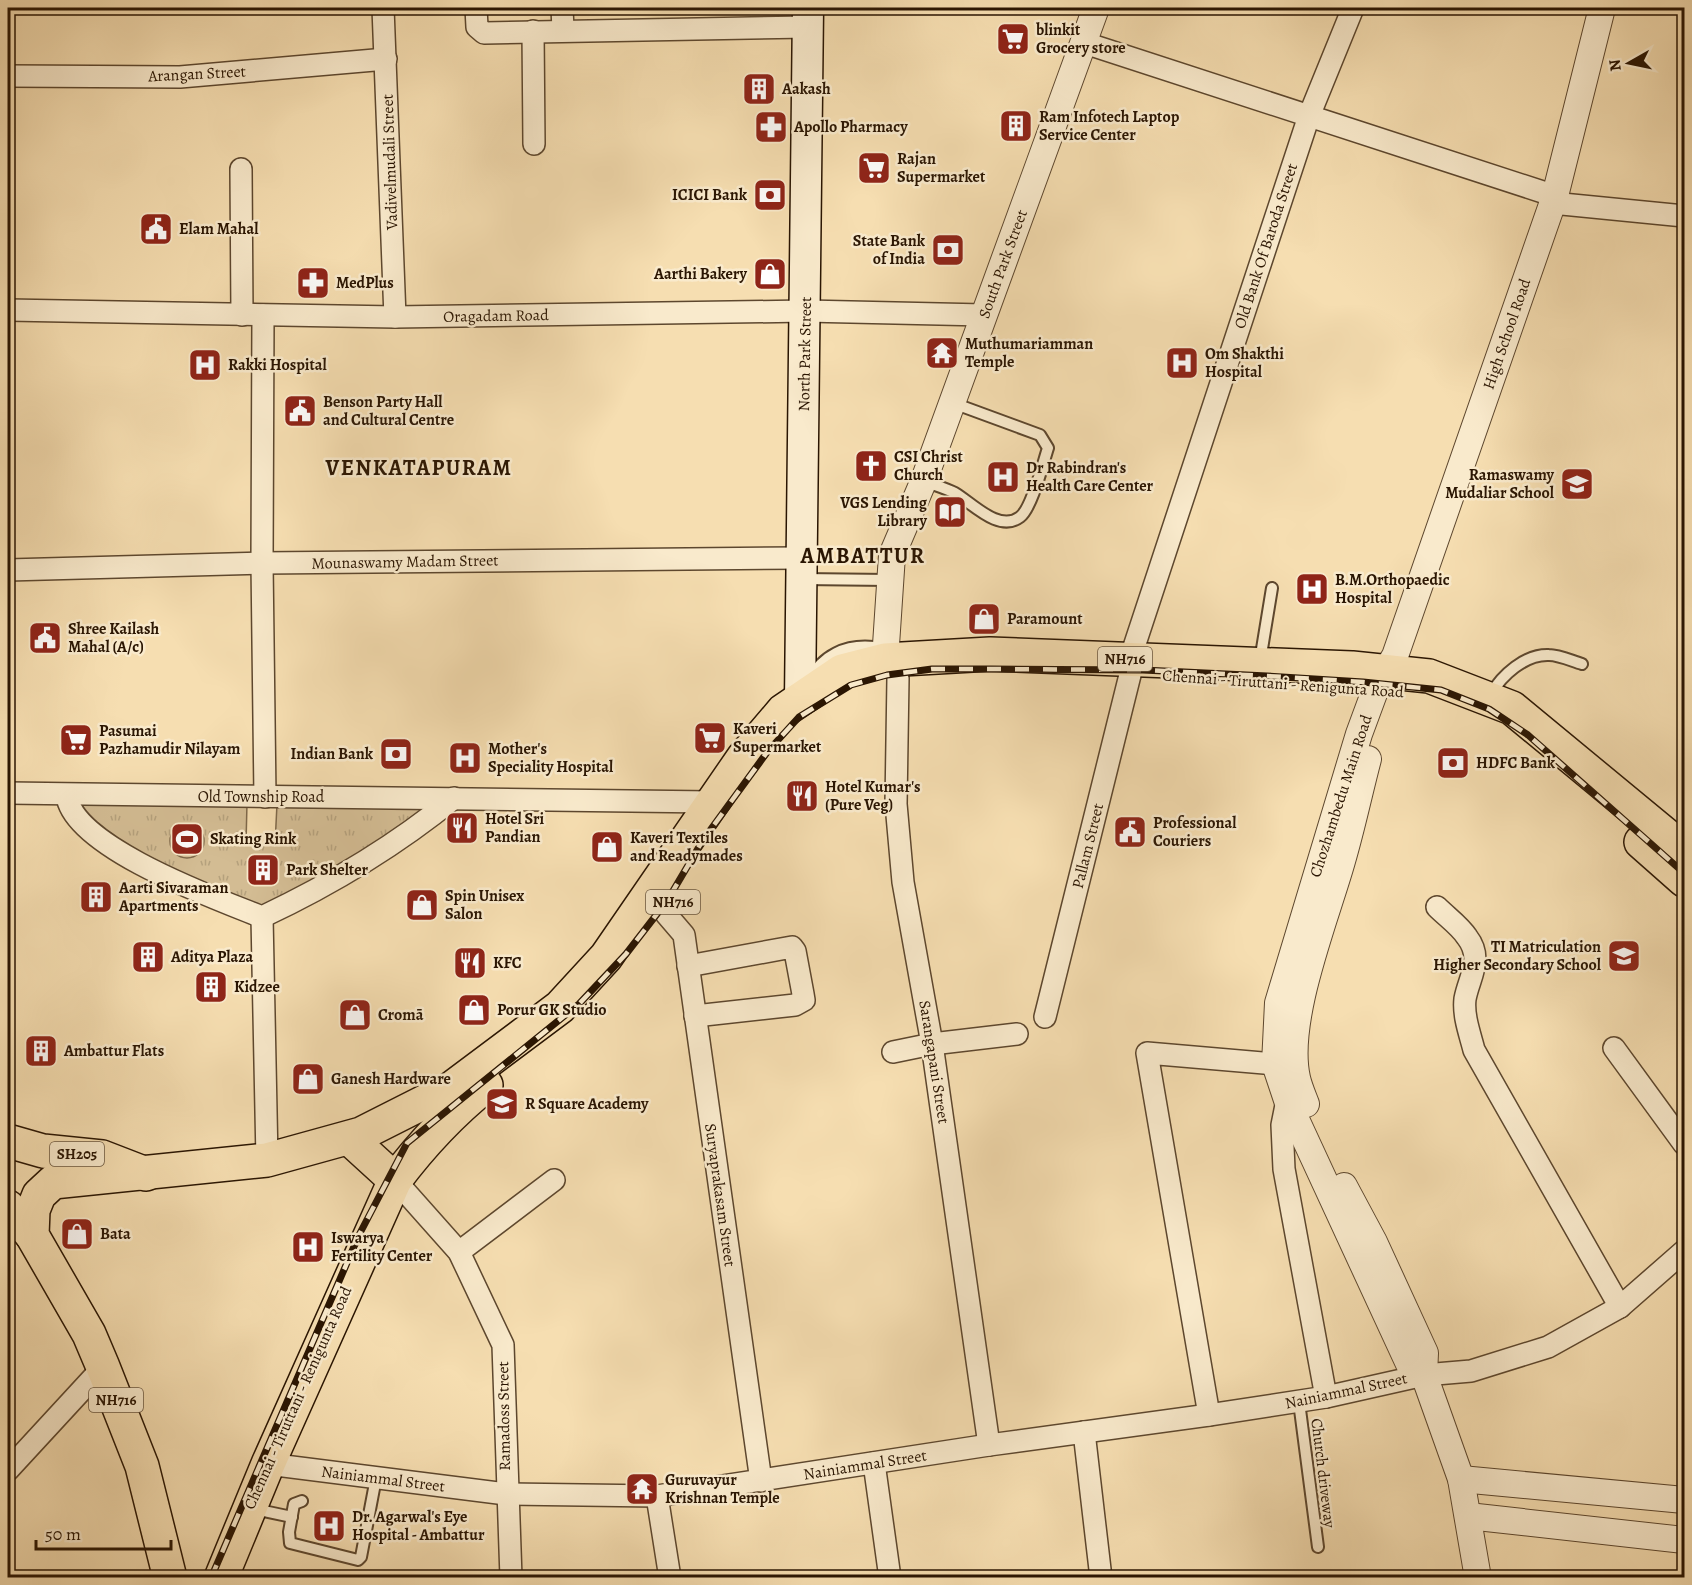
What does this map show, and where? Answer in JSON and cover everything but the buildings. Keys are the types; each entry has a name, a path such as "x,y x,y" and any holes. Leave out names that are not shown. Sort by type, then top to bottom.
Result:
{"main road":[{"name":"North Park Street","path":"800,700 808,17"},
{"name":"Chennai - Tiruttani - Renigunta Road","path":"350,1138 452,1088 560,1007 606,957 648,900 743,758 777,719 842,671 891,669 990,654 1281,681 1428,676 1489,697 1512,708 1684,850"},
{"name":"Chennai - Tiruttani - Renigunta Road","path":"1130,667 1260,664 1389,676 1429,695 1476,710 1511,729 1684,880"},
{"name":"Chennai - Tiruttani - Renigunta Road","path":"218,1571 249,1508 395,1180 417,1150 459,1106 568,1022 621,971 666,914 713,831 755,773 800,722 846,692 891,669"},
{"name":"NH716","path":"170,1578 142,1466 103,1367 89,1334 32,1235 33,1210 39,1195 53,1182 267,1160 350,1138"},
{"path":"350,1138 395,1180"},
{"name":"SH205","path":"8,1140 43,1151 102,1157 146,1174"},
{"path":"8,1207 32,1235"}],"street":[{"name":"Vadivelmudali Street","path":"383,8 396,317"},
{"path":"476,8 480,31 563,30 808,17"},
{"path":"562,8 563,30"},
{"name":"South Park Street","path":"891,669 889,580 892,555 924,480 1096,8"},
{"name":"Old Bank Of Baroda Street","path":"1130,667 1309,116 1353,8"},
{"name":"High School Road","path":"1389,676 1553,200 1602,8"},
{"path":"533,31 534,144"},
{"path":"1085,43 1309,116 1553,200 1684,216"},
{"name":"Arangan Street","path":"8,76 180,77 386,59"},
{"path":"241,169 252,315 262,563 265,797"},
{"name":"Oragadam Road","path":"8,310 396,317 806,311 984,315"},
{"name":"Mounaswamy Madam Street","path":"8,570 262,563 802,569"},
{"name":"Pallam Street","path":"1045,1017 1130,667"},
{"name":"Sarangapani Street","path":"891,669 896,804 903,882 932,1044 989,1445"},
{"name":"Chozhambedu Main Road","path":"1389,676 1319,860 1278,1003 1275,1064 1287,1100 1409,1364 1424,1375"},
{"name":"Chozhambedu Main Road","path":"1389,676 1342,861 1317,940 1298,1019 1294,1051 1297,1078 1307,1107 1329,1157 1403,1302 1425,1353 1424,1375 1461,1479 1478,1578"},
{"name":"Old Township Road","path":"8,793 67,796 712,802"},
{"path":"67,796 69,808 76,819 94,835 176,883 262,917 360,867 411,834 454,798"},
{"path":"1437,907 1468,937 1474,951 1476,968 1465,999 1467,1023 1474,1050 1620,1307"},
{"name":"Suryaprakasam Street","path":"666,914 684,934 761,1481"},
{"path":"262,917 267,1160"},
{"path":"688,966 792,948 795,951 804,1000 795,1005 695,1016"},
{"path":"892,1052 932,1044 1017,1034"},
{"path":"1614,1048 1684,1144"},
{"path":"1209,1415 1147,1053 1275,1064"},
{"path":"1287,1100 1282,1125 1284,1169 1326,1397"},
{"name":"Ramadoss Street","path":"395,1180 459,1252 503,1345 506,1494 511,1578"},
{"path":"459,1252 554,1180"},
{"name":"Nainiammal Street","path":"268,1464 506,1494 657,1496 989,1445 1299,1402 1424,1375 1471,1371 1540,1350 1620,1307 1684,1251"},
{"path":"8,1470 103,1367"},
{"path":"1084,1432 1101,1578"},
{"path":"874,1463 890,1578"},
{"path":"1461,1479 1684,1500"},
{"path":"657,1496 670,1578"},
{"path":"1468,1516 1684,1540"}],"lane":[{"path":"924,480 955,494 992,519 1008,522 1020,518 1026,511 1041,471 1048,448 1040,435 952,403"},
{"path":"802,569 889,580"},
{"path":"1260,664 1272,588"},
{"path":"1489,697 1507,675 1530,658 1550,654 1582,664"},
{"name":"Church driveway","path":"1299,1402 1318,1547"},
{"path":"302,1501 294,1504 290,1543 358,1560 361,1557 376,1478"},
{"path":"249,1508 292,1517"}],"green space":[{"path":"83,801 247,803 246,844 275,845 277,804 429,803 405,833 258,910 95,831 77,811"},
{"name":"Skating Rink","path":"187,824 199,829 204,841 199,853 187,858 175,853 170,841 175,829"}],"railway":[{"path":"211,1578 359,1235 407,1143 579,1004 626,954 667,901 703,840 768,751 799,717 851,685 887,675 932,669 1143,670 1363,682 1441,690 1489,709 1528,735 1684,873"}],"place":[{"name":"blinkit Grocery store","path":"1013,39"},
{"name":"Aakash","path":"759,89"},
{"name":"Ram Infotech Laptop Service Center","path":"1016,126"},
{"name":"Apollo Pharmacy","path":"771,127"},
{"name":"Rajan Supermarket","path":"874,168"},
{"name":"ICICI Bank","path":"770,195"},
{"name":"Elam Mahal","path":"156,229"},
{"name":"State Bank of India","path":"948,250"},
{"name":"Aarthi Bakery","path":"770,274"},
{"name":"MedPlus","path":"313,283"},
{"name":"Muthumariamman Temple","path":"942,353"},
{"name":"Om Shakthi Hospital","path":"1182,363"},
{"name":"Rakki Hospital","path":"205,365"},
{"name":"Benson Party Hall and Cultural Centre","path":"300,411"},
{"name":"CSI Christ Church","path":"871,466"},
{"name":"Dr Rabindran's Health Care Center","path":"1003,477"},
{"name":"Ramaswamy Mudaliar School","path":"1577,484"},
{"name":"VGS Lending Library","path":"950,512"},
{"name":"B.M.Orthopaedic Hospital","path":"1312,589"},
{"name":"Paramount","path":"984,619"},
{"name":"Shree Kailash Mahal (A/c)","path":"45,638"},
{"name":"Kaveri Supermarket","path":"710,738"},
{"name":"Pasumai Pazhamudir Nilayam","path":"76,740"},
{"name":"Indian Bank","path":"396,754"},
{"name":"Mother's Speciality Hospital","path":"465,758"},
{"name":"HDFC Bank","path":"1453,763"},
{"name":"Hotel Kumar's (Pure Veg)","path":"802,796"},
{"name":"Hotel Sri Pandian","path":"462,828"},
{"name":"Professional Couriers","path":"1130,832"},
{"name":"Skating Rink","path":"187,839"},
{"name":"Kaveri Textiles and Readymades","path":"607,847"},
{"name":"Park Shelter","path":"263,870"},
{"name":"Aarti Sivaraman Apartments","path":"96,897"},
{"name":"Spin Unisex Salon","path":"422,905"},
{"name":"TI Matriculation Higher Secondary School","path":"1624,956"},
{"name":"Aditya Plaza","path":"148,957"},
{"name":"KFC","path":"470,963"},
{"name":"Kidzee","path":"211,987"},
{"name":"Porur GK Studio","path":"474,1010"},
{"name":"Cromā","path":"355,1015"},
{"name":"Ambattur Flats","path":"41,1051"},
{"name":"Ganesh Hardware","path":"308,1079"},
{"name":"R Square Academy","path":"502,1104"},
{"name":"Bata","path":"77,1234"},
{"name":"Iswarya Fertility Center","path":"308,1247"},
{"name":"Guruvayur Krishnan Temple","path":"642,1489"},
{"name":"Dr. Agarwal's Eye Hospital - Ambattur","path":"329,1526"}],"district":[{"name":"VENKATAPURAM","path":"419,468"},
{"name":"AMBATTUR","path":"863,556"}]}
